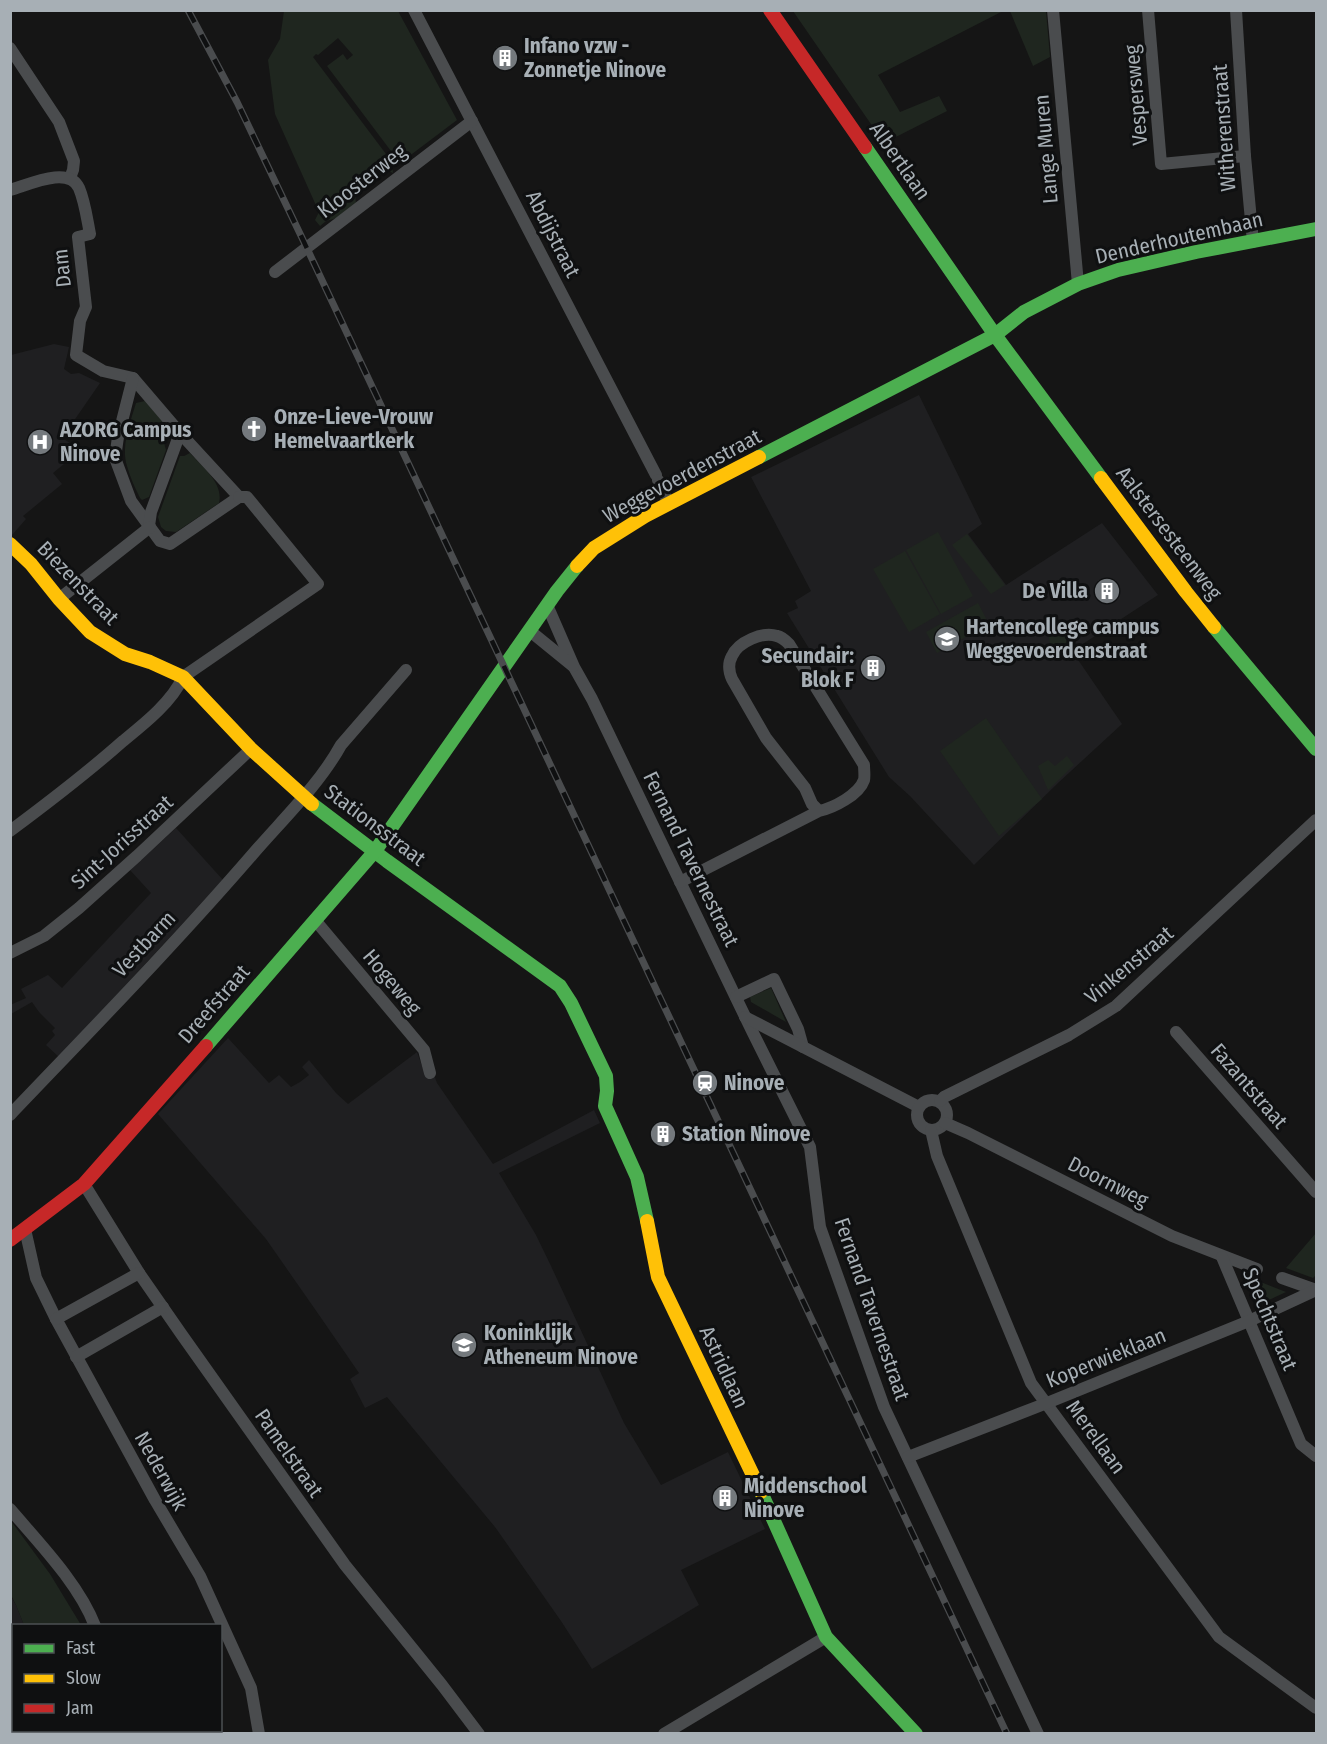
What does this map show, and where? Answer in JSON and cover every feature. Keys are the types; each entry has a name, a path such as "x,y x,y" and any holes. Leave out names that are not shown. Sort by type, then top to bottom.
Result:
{"street":[{"name":"Abdijstraat","path":"414,10 669,504"},
{"name":"Albertlaan","path":"770,10 995,335"},
{"name":"Lange Muren","path":"1053,10 1078,284"},
{"name":"Vespersweg","path":"1148,10 1161,164 1245,156"},
{"name":"Witherenstraat","path":"1236,10 1253,242"},
{"path":"10,48 59,122 74,161 70,178 54,177 10,190"},
{"name":"Kloosterweg","path":"275,272 472,121"},
{"name":"Dam","path":"70,178 78,186 90,234 78,237 86,307 81,321 76,355 104,371 133,378"},
{"name":"Denderhoutembaan","path":"995,335 1024,312 1078,284 1118,270 1196,252 1317,229"},
{"name":"Weggevoerdenstraat","path":"375,851 547,605 575,568 594,548 645,516 995,335"},
{"name":"Aalstersesteenweg","path":"995,335 1186,592 1287,716 1317,749"},
{"path":"133,378 239,497"},
{"path":"10,831 76,782 152,716 180,685 183,677 318,584 247,497 239,497 170,543 160,541 131,501 115,458 133,378"},
{"path":"59,598 149,527 151,512 180,433"},
{"name":"Biezenstraat","path":"10,544 31,564 90,632 125,654 183,677"},
{"name":"Fernand Tavernestraat","path":"547,605 574,667 592,699 810,1147 820,1227 884,1407 1038,1734"},
{"name":"Fernand Tavernestraat","path":"530,631 574,667"},
{"path":"680,882 819,811 831,808 859,789 863,782 864,765 789,644 777,636 765,634 741,645 731,656 729,669 732,679 766,738 805,788 812,804 819,811"},
{"name":"Vestbarm","path":"10,1114 217,895 302,797 334,758 341,745 406,670"},
{"name":"Stationsstraat","path":"183,677 251,750 302,797 560,986"},
{"name":"Sint-Jorisstraat","path":"10,952 44,936 79,908 251,750"},
{"name":"Vinkenstraat","path":"940,1101 944,1096 1070,1035 1116,1006 1317,820"},
{"name":"Dreefstraat","path":"10,1240 84,1184 375,851"},
{"name":"Hogeweg","path":"315,920 424,1050 430,1073"},
{"path":"736,997 774,979 798,1029 803,1047"},
{"name":"Astridlaan","path":"560,986 571,1003 606,1076 608,1091 605,1106 637,1177 658,1277 771,1513 826,1637 916,1734"},
{"path":"745,1017 919,1107"},
{"name":"Fazantstraat","path":"1176,1032 1317,1192"},
{"path":"932,1099 940,1101 947,1115 945,1123 931,1130 924,1128 918,1122 916,1114 919,1107 924,1101 932,1099"},
{"name":"Doornweg","path":"945,1123 1172,1236 1257,1269"},
{"name":"Merellaan","path":"931,1130 937,1156 1030,1380 1219,1637 1317,1708"},
{"name":"Pamelstraat","path":"84,1184 163,1307 345,1565 479,1734"},
{"name":"Nederwijk","path":"25,1229 36,1278 56,1319 155,1500 200,1576 221,1624"},
{"name":"Spechtstraat","path":"1222,1257 1301,1444 1317,1456"},
{"path":"56,1319 140,1273"},
{"path":"1282,1278 1316,1290"},
{"name":"Koperwieklaan","path":"908,1458 1249,1322 1316,1290"},
{"path":"76,1357 163,1307"},
{"path":"10,1509 76,1591 94,1624"},
{"name":"Nederwijk","path":"222,1625 250,1688 259,1734"},
{"path":"664,1734 826,1637"}],"shaded area":[{"path":"284,11 398,11 457,120 400,163 327,66 343,54 347,60 353,55 338,38 318,55 316,54 313,57 392,162 393,173 387,170 355,194 356,204 337,218 326,221 320,226 315,220 319,212 275,114 268,60 280,39"},
{"path":"793,11 1003,11 878,75 900,112 939,96 947,111 884,143"},
{"path":"1010,11 1046,11 1050,57 1033,66"},
{"name":"AZORG Campus Ninove","path":"54,344 69,347 64,369 71,374 79,373 100,383 62,438 81,450 53,473 62,484 23,516 26,519 12,535 10,534 11,355"},
{"name":"Hartencollege campus Weggevoerdenstraat","path":"919,395 982,524 968,534 1006,585 1102,523 1158,595 1072,651 1122,724 974,865 910,796 889,777 787,613 798,608 795,601 811,591 751,477"},
{"path":"145,401 164,423 162,436 166,450 149,497 142,500 130,474 125,451 127,434 136,403"},
{"path":"190,453 215,482 220,496 219,503 176,532 166,531 161,527 158,517 180,456"},
{"path":"938,532 973,596 941,614 906,550"},
{"path":"967,534 1005,585 991,594 952,545"},
{"path":"905,551 940,614 909,632 873,569"},
{"path":"978,603 989,624 937,653 926,632"},
{"path":"1050,622 1053,625 1057,623 1070,640 1052,653 1046,624"},
{"path":"986,718 1042,799 999,836 940,751"},
{"path":"1067,756 1074,765 1048,790 1038,766 1048,760 1055,766"},
{"path":"176,828 223,880 59,1057 46,1045 55,1035 52,1031 55,1028 32,1002 11,1014 10,1005 26,998 21,989 48,975 62,988 151,893 130,870"},
{"path":"771,988 786,1022 751,1002 750,997"},
{"name":"Koninklijk Atheneum Ninove","path":"228,1038 269,1083 279,1075 291,1087 300,1082 309,1075 302,1067 309,1060 348,1104 417,1052 425,1074 433,1072 437,1083 493,1164 594,1110 600,1123 499,1173 536,1235 624,1423 661,1485 728,1452 765,1529 681,1570 699,1605 592,1669 495,1527 387,1397 365,1408 350,1379 359,1373 266,1239 158,1114"},
{"path":"1316,1233 1316,1275 1313,1278 1286,1268"},
{"path":"1248,1277 1286,1292 1256,1306"},
{"path":"11,1521 50,1574 80,1624 24,1624 11,1595"},
{"path":"10,1595 24,1624 12,1624 12,1732 111,1733 11,1733"}],"railway":[{"path":"188,10 237,102 304,242 1007,1734"}],"traffic: fast":[{"path":"865,147 995,335 1101,478"},
{"path":"759,457 995,335 1024,312 1078,284 1118,270 1196,252 1316,229"},
{"path":"206,1046 375,851 557,591 577,566"},
{"path":"1214,627 1316,749"},
{"path":"312,804 560,986 571,1003 606,1076 605,1106 637,1177 647,1221"},
{"path":"761,1492 826,1637 916,1734"}],"traffic: slow":[{"path":"577,566 594,548 645,516 759,457"},
{"path":"1101,478 1214,627"},
{"path":"10,544 31,564 90,632 125,654 183,677 251,749 312,804"},
{"path":"647,1221 658,1277 761,1492"}],"traffic: jam":[{"path":"770,10 865,147"},
{"path":"10,1240 84,1184 206,1046"}],"place":[{"name":"Infano vzw - Zonnetje Ninove","path":"505,58"},
{"name":"Onze-Lieve-Vrouw Hemelvaartkerk","path":"254,429"},
{"name":"AZORG Campus Ninove","path":"40,442"},
{"name":"De Villa","path":"1107,591"},
{"name":"Hartencollege campus Weggevoerdenstraat","path":"947,639"},
{"name":"Secundair: Blok F","path":"873,668"},
{"name":"Ninove","path":"705,1083"},
{"name":"Station Ninove","path":"663,1134"},
{"name":"Koninklijk Atheneum Ninove","path":"464,1345"},
{"name":"Middenschool Ninove","path":"725,1498"}]}
